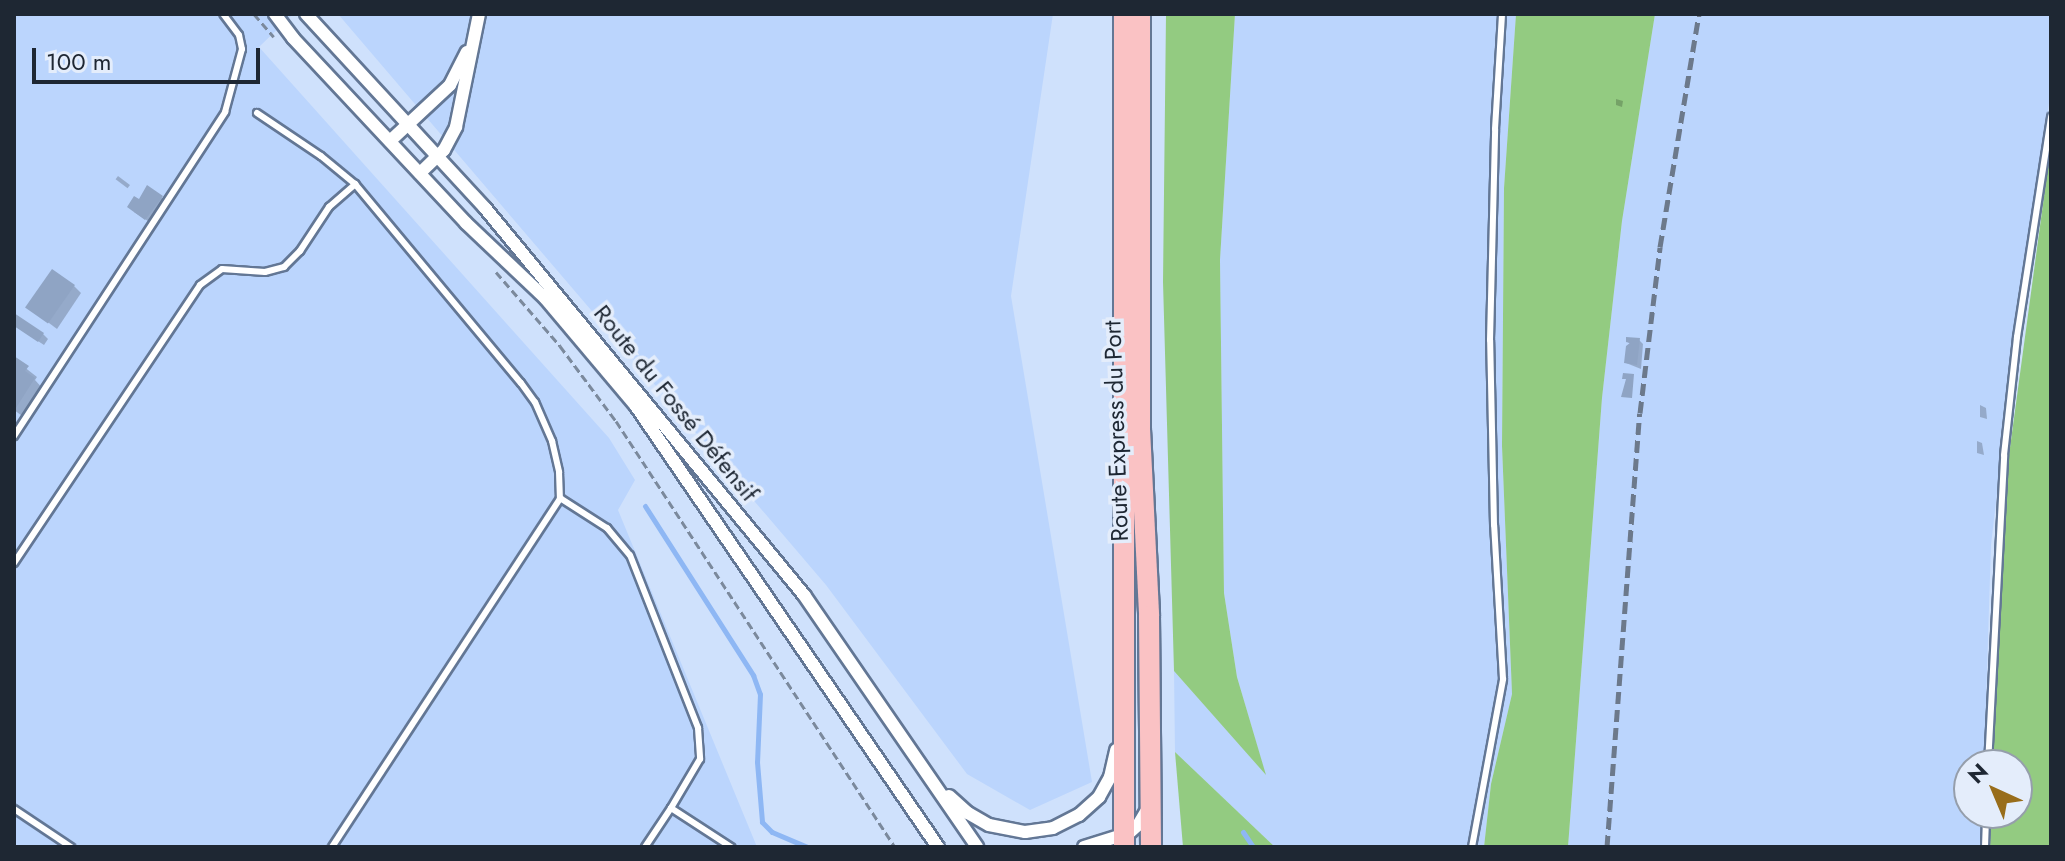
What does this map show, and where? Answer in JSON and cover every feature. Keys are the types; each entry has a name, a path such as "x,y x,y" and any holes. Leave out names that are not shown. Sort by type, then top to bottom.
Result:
{"main road":[{"name":"Route Express du Port","path":"1124,14 1124,678 1120,744 1124,841"},
{"name":"Route Express du Port","path":"1140,14 1140,429 1149,616 1151,847"}],"street":[{"name":"Route du Fossé Défensif","path":"275,14 472,230 545,298 645,418 937,844"},
{"name":"Route du Fossé Défensif","path":"306,14 438,157 601,345 804,595 977,847"},
{"path":"420,173 438,157 456,127 479,14"},
{"path":"390,141 455,79 474,34"},
{"path":"915,757 956,803 975,818 1006,830 1034,832 1071,820 1099,797 1110,777 1120,744"},
{"path":"1084,847 1124,841 1138,825 1150,801"}],"lane":[{"path":"14,436 225,112 242,49 239,35 223,14"},
{"path":"1472,847 1503,679 1494,525 1490,354 1495,129 1502,14"},
{"path":"257,113 321,156 355,184 450,293 529,394 545,421 555,452 560,498 332,847"},
{"path":"1989,749 2004,455 2017,337 2051,117"},
{"path":"14,563 200,285 228,268 265,272 284,267 296,257 329,207 355,184"},
{"path":"560,498 607,528 630,555 698,728 700,759 645,847"},
{"path":"671,808 731,847"},
{"path":"14,809 71,847"}],"path":[{"path":"490,265 560,346 611,413 895,847"}],"shaded area":[{"path":"14,14 293,14 259,47 609,438 635,480 618,510 757,847 14,847"},
{"path":"338,14 1053,14 1011,296 1092,782 1030,810 967,774 826,585"},
{"path":"1235,14 1516,14 1504,188 1502,446 1512,694 1491,784 1484,847 1275,847 1175,752 1174,671 1265,773 1237,677 1224,593 1220,260"},
{"path":"1655,14 2051,14 2051,90 2022,278 1991,545 1985,749 1953,749 1953,829 1983,829 1982,847 1568,847 1602,398 1622,221"}],"green space":[{"path":"1166,14 1235,14 1220,260 1224,593 1237,677 1266,775 1174,671 1163,282"},
{"path":"1516,14 1655,14 1622,221 1602,398 1568,847 1484,847 1491,784 1512,694 1502,446 1504,188"},
{"path":"2051,145 2051,847 1990,847 1991,829 2033,829 2033,749 1994,749 2009,455"},
{"path":"1175,752 1275,847 1183,847"}],"building":[{"path":"147,185 163,196 145,220 127,207 134,196 139,199"},
{"path":"52,269 75,285 48,324 25,308"},
{"path":"14,313 44,333 38,342 14,326"},
{"path":"1626,337 1640,338 1637,365 1624,363 1626,346 1630,343 1626,342"},
{"path":"14,356 29,366 25,371 35,378 14,411"},
{"path":"1623,373 1634,374 1632,398 1621,397 1626,379 1622,379"}],"waterway":[{"path":"645,506 753,675 760,694 757,762 762,822 772,832 807,847"},
{"path":"1243,832 1253,847"}],"railway":[{"path":"1607,847 1640,413 1660,247 1699,14"}]}
